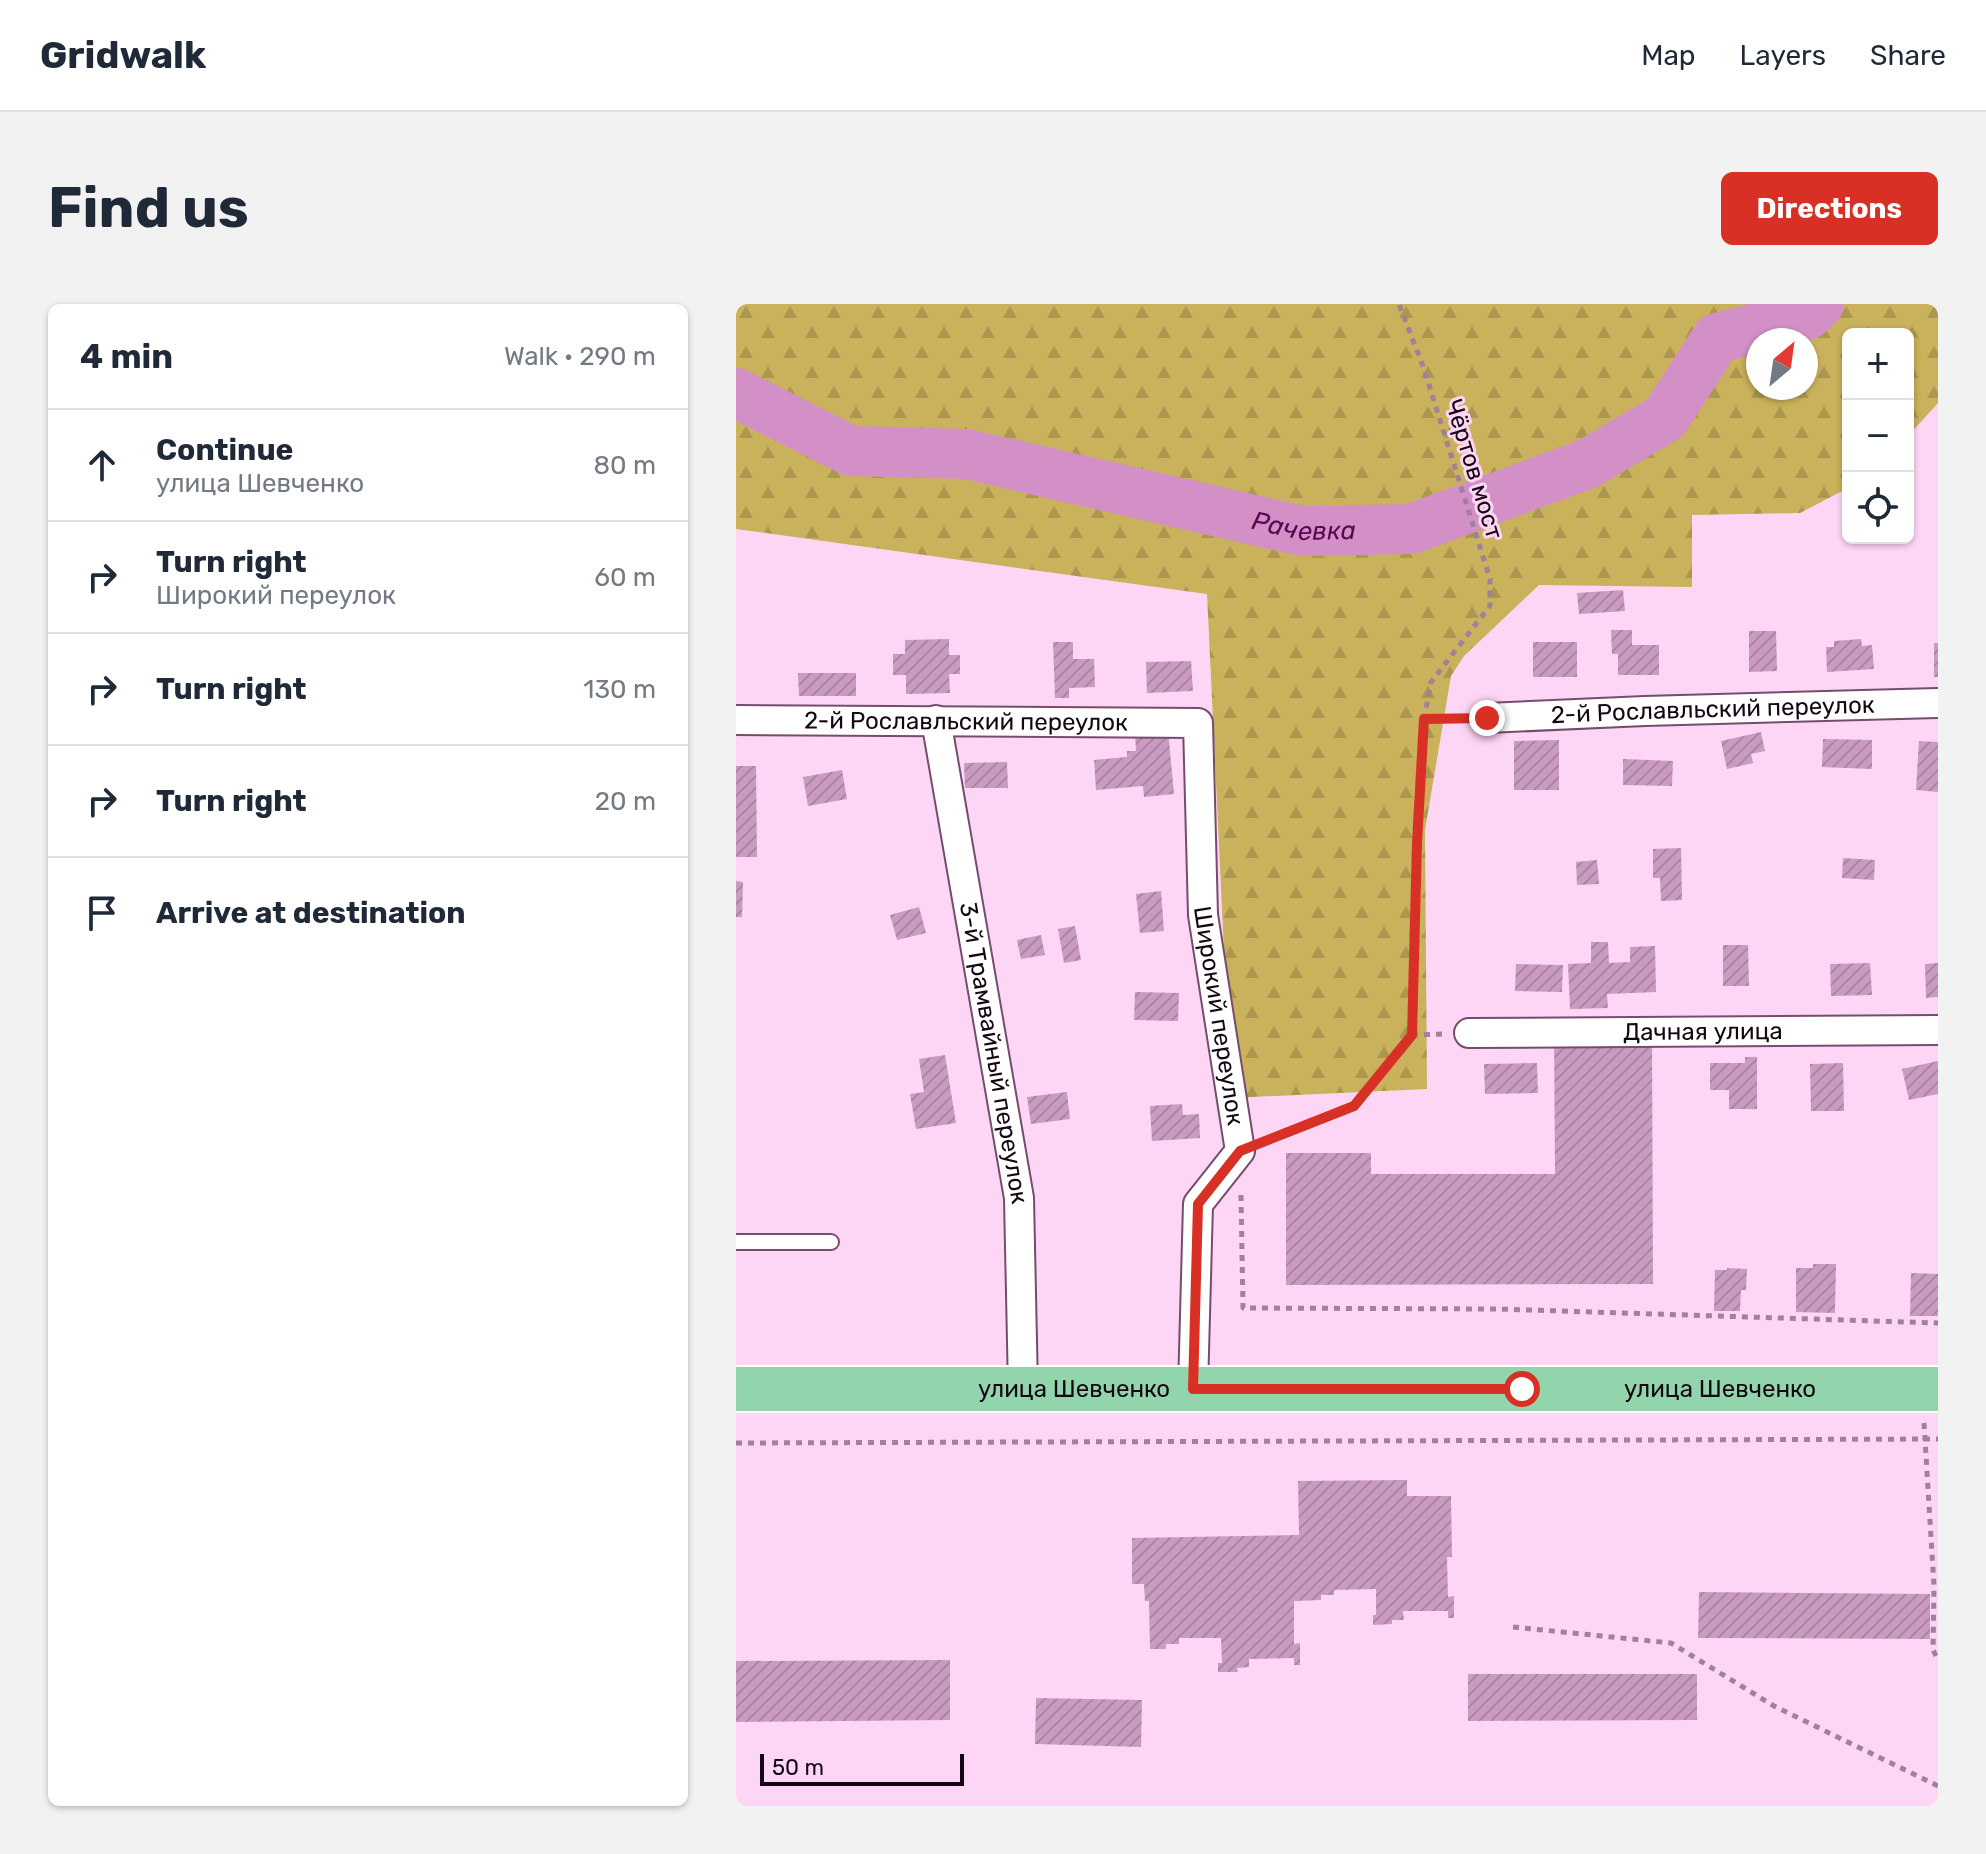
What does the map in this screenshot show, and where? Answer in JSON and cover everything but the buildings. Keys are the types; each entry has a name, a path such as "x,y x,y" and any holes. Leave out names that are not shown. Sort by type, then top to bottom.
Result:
{"main road":[{"name":"улица Шевченко","path":"736,1389 1930,1389"}],"street":[{"name":"2-й Рославльский переулок","path":"1487,718 1938,703"},
{"name":"2-й Рославльский переулок","path":"736,720 1198,723"},
{"name":"3-й Трамвайный переулок","path":"936,720 1019,1198 1023,1389"},
{"name":"Широкий переулок","path":"1193,1389 1198,1204 1240,1151 1203,915 1198,723"},
{"name":"Дачная улица","path":"1469,1033 1938,1030"}],"lane":[{"path":"736,1242 831,1242"}],"path":[{"name":"Чёртов мост","path":"1399,304 1424,369 1490,579 1490,606 1431,682 1424,719"},
{"path":"1487,718 1424,719 1412,1035 1354,1106 1240,1151 1243,1308 1497,1309 1938,1323"},
{"path":"1930,1389 1925,1439 1934,1586 1933,1650 1938,1660"},
{"path":"736,1443 1938,1439"},
{"path":"1513,1627 1671,1643 1774,1706 1938,1786"}],"green space":[{"path":"736,304 1938,304 1938,403 1914,429 1914,328 1842,328 1842,491 1800,513 1692,515 1692,587 1539,585 1464,656 1451,676 1425,830 1427,1089 1231,1098 1207,594 736,529"}],"waterway":[{"name":"Рачевка","path":"736,393 851,451 966,454 1302,531 1411,529 1587,464 1665,418 1717,338 1807,315 1819,304"}],"route":[{"path":"1487,718 1424,719 1412,1035 1354,1106 1240,1151 1198,1204 1193,1389 1522,1389"}]}
